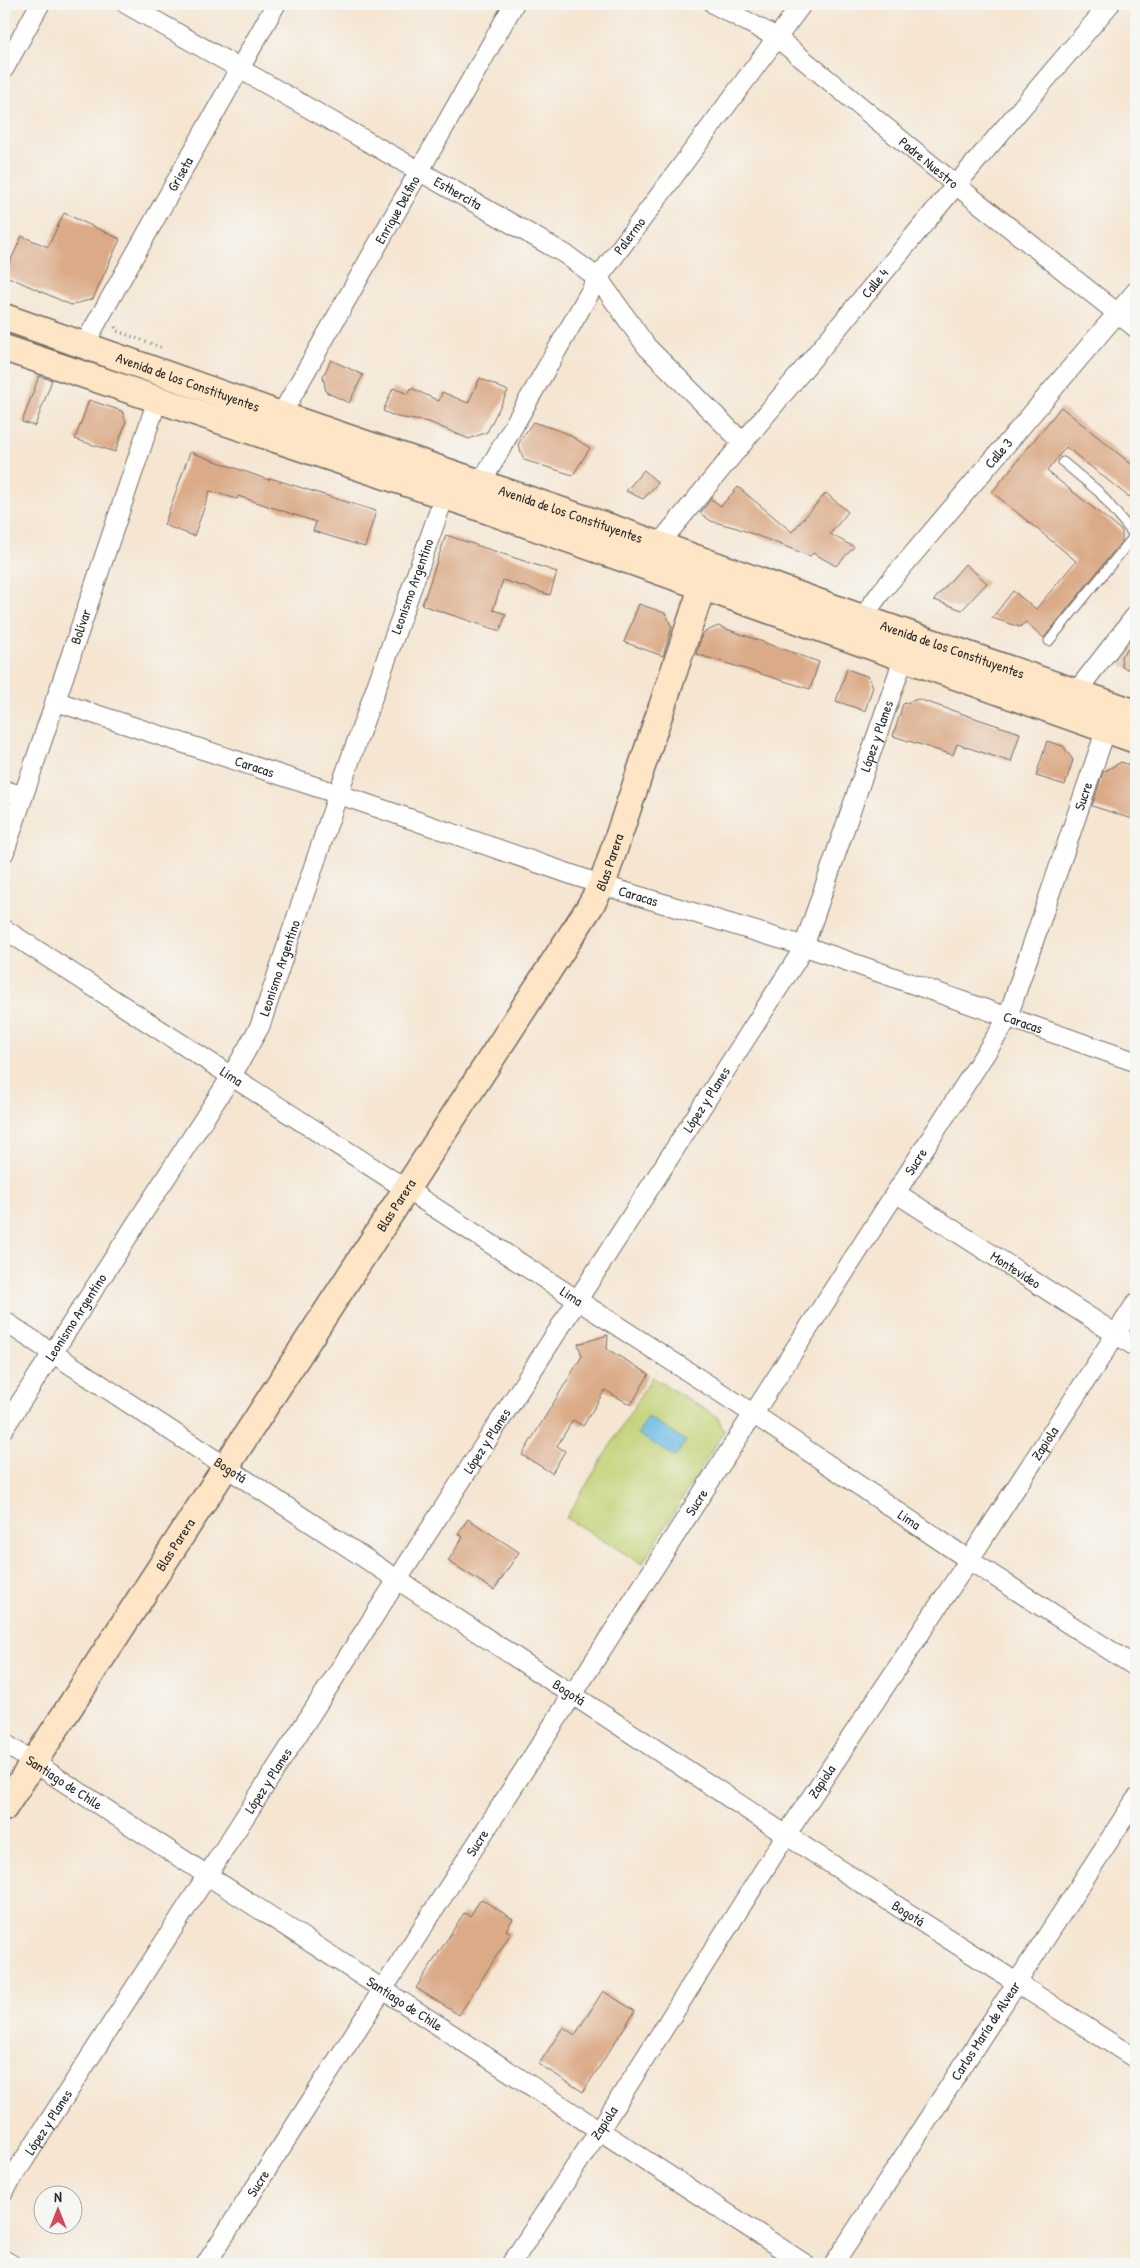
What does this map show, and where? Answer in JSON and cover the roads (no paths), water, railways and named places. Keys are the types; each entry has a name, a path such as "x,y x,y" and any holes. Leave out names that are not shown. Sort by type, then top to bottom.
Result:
{"main road":[{"name":"Avenida de los Constituyentes","path":"4,317 281,415 481,483 652,555 904,657 1072,703 1126,709"},
{"name":"Avenida de los Constituyentes","path":"4,348 446,497 652,555"},
{"name":"Avenida de los Constituyentes","path":"706,576 862,618 1072,703 1106,730 1136,740"},
{"name":"Blas Parera","path":"4,1808 590,908 602,885 706,576"}],"street":[{"path":"4,69 40,4"},
{"name":"Esthercita","path":"126,4 240,67 566,254 598,278 647,347 743,443"},
{"name":"Griseta","path":"84,345 276,4"},
{"name":"Enrique Delfino","path":"281,415 514,4"},
{"name":"Padre Nuestro","path":"714,4 776,37 956,186 1136,328"},
{"name":"Palermo","path":"481,483 598,278 802,4"},
{"name":"Calle 4","path":"652,555 956,186 1110,4"},
{"name":"Calle 3","path":"862,618 887,585 1136,291"},
{"name":"Bolívar","path":"4,853 157,400"},
{"path":"446,497 455,491 471,488 481,483"},
{"name":"Leonismo Argentino","path":"4,1428 231,1076 260,1026 338,794 446,497"},
{"path":"1072,703 1136,615"},
{"name":"López y Planes","path":"4,2191 579,1300 804,946 904,657"},
{"name":"Caracas","path":"55,701 338,794 602,885 804,946 1136,1062"},
{"name":"Sucre","path":"206,2264 1008,1016 1106,730 1126,709"},
{"path":"4,790 23,796"},
{"name":"Lima","path":"4,929 752,1412 969,1560 1136,1667"},
{"name":"Montevideo","path":"896,1193 1136,1348"},
{"name":"Zapiola","path":"511,2264 599,2131 786,1835 969,1560 1136,1303"},
{"name":"Bogotá","path":"4,1321 786,1835 1136,2059"},
{"name":"Santiago de Chile","path":"4,1744 805,2264"},
{"name":"Carlos María de Alvear","path":"834,2264 1136,1799"},
{"path":"4,2260 11,2264"}],"lane":[{"path":"1049,641 1136,536 1099,492 1063,462"}],"water":[{"path":"648,1417 686,1441 675,1457 638,1434"}]}
